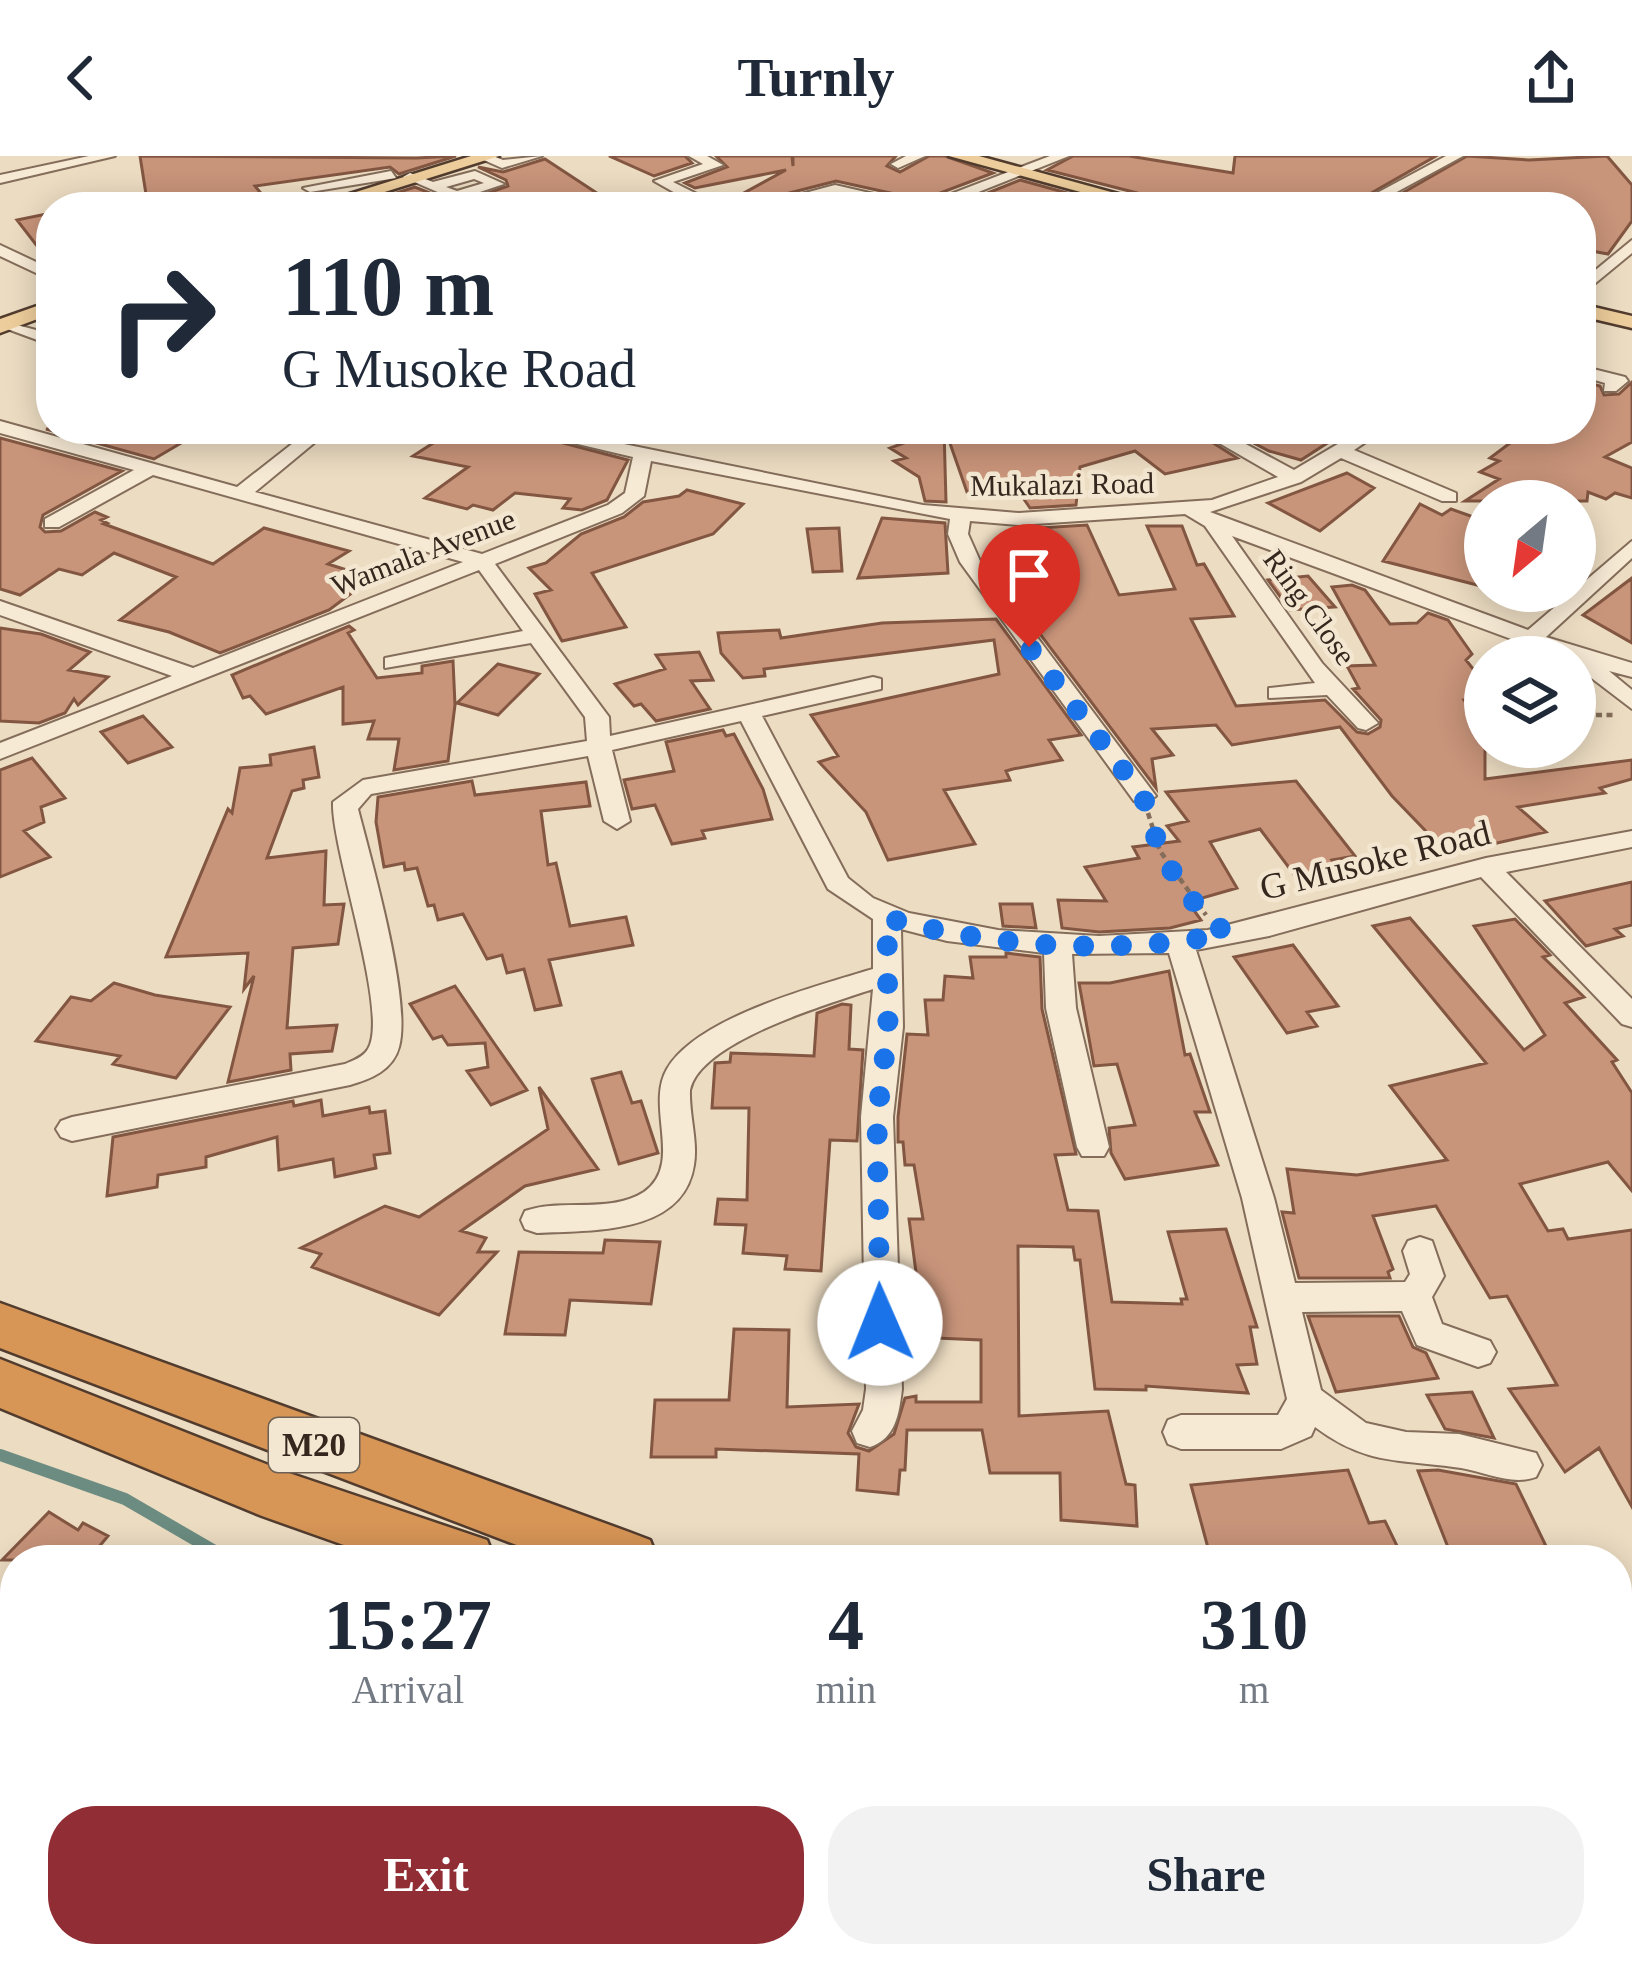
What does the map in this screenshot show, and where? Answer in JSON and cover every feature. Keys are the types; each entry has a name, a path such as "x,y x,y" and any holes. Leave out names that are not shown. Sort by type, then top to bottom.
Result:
{"highway":[{"name":"M20","path":"0,1325 589,1545"},
{"name":"M20","path":"0,1383 282,1497 422,1545"}],"main road":[{"path":"958,156 1099,192"},
{"path":"361,192 487,157"},
{"path":"4,326 36,314"},
{"path":"1596,314 1632,322"}],"street":[{"path":"0,179 108,156"},
{"path":"487,157 502,164 535,156"},
{"path":"683,192 662,181 716,165 696,156"},
{"path":"898,164 918,156"},
{"path":"968,192 1062,156"},
{"path":"1387,192 1456,156"},
{"path":"361,168 443,192"},
{"path":"433,186 475,175 497,184 479,192"},
{"path":"310,188 402,177"},
{"path":"819,192 848,192"},
{"path":"1596,277 1632,245"},
{"path":"0,250 36,268"},
{"path":"4,326 36,336"},
{"path":"1596,374 1619,381 1610,387"},
{"path":"0,427 36,437"},
{"path":"59,444 483,561 597,717 598,743 616,821"},
{"path":"242,492 303,444"},
{"name":"Mukalazi Road","path":"598,444 961,516 1076,518 1202,516 1294,478 1351,444"},
{"path":"1232,444 1294,478"},
{"path":"1340,451 1449,497"},
{"name":"Wamala Avenue","path":"0,752 626,502 637,490 643,453"},
{"path":"52,523 149,470"},
{"path":"961,516 958,534 970,562 1143,796"},
{"path":"1202,516 1530,636"},
{"name":"Ring Close","path":"1202,516 1332,688 1366,723"},
{"path":"1534,636 1632,547"},
{"path":"0,608 192,675"},
{"path":"393,663 538,634"},
{"path":"1596,660 1632,670"},
{"path":"1596,672 1632,702"},
{"path":"72,1129 218,1102 369,1066 386,1044 346,802 378,783 537,759 874,684"},
{"path":"1277,693 1332,688"},
{"name":"G Musoke Road","path":"748,712 837,883 850,899 887,918 934,929 1058,944 1180,943 1486,867 1632,839"},
{"path":"1486,867 1632,1017"},
{"path":"870,1431 881,1414 884,1389 877,1118 890,974 887,918"},
{"path":"1180,943 1226,1080 1305,1399 1298,1424 1281,1432 1181,1432"},
{"path":"1058,944 1061,1008 1094,1147"},
{"path":"537,1220 645,1208 674,1180 679,1166 674,1099 684,1066 719,1041 814,997 890,974"},
{"path":"1414,1296 1427,1276 1420,1251"},
{"path":"1279,1298 1414,1296"},
{"path":"1414,1296 1429,1334 1478,1352"},
{"path":"1305,1399 1357,1437 1406,1449 1460,1451 1523,1465"}],"path":[{"path":"1596,715 1632,713"},
{"path":"1143,796 1160,851 1186,894 1226,934"}],"building":[{"path":"140,156 456,156 399,174 390,167 255,186 260,192 146,192"},
{"path":"609,156 685,156 692,163 654,176"},
{"path":"716,156 792,156 793,166 793,156 896,156 887,166 900,172 929,156 945,156 993,173 943,192 886,192 836,181 793,192 746,192 786,170 695,188 685,183 727,167"},
{"path":"1073,156 1129,156 1233,173 1235,156 1436,156 1373,192 1133,192 1047,170"},
{"path":"1467,156 1529,160 1607,156 1632,185 1632,221 1608,254 1596,252 1596,192 1404,192"},
{"path":"545,159 595,192 491,192 508,186 506,180 478,167 503,172"},
{"path":"1020,180 1064,192 990,192"},
{"path":"36,216 36,245 17,220"},
{"path":"1632,382 1632,442 1605,457 1632,468 1632,498 1615,493 1606,499 1596,495 1596,480 1497,480 1480,472 1499,461 1490,458 1509,444 1596,444 1596,385 1604,395 1619,394"},
{"path":"0,438 122,471 43,515 40,527 45,532 61,531 95,512 107,517 101,520 104,524 213,564 264,528 349,551 328,564 372,578 329,610 220,653 169,632 120,620 176,577 114,553 82,575 59,569 20,595 0,589"},
{"path":"100,444 180,444 154,459"},
{"path":"432,444 567,444 628,460 607,500 582,510 563,508 570,499 515,493 493,510 425,498 468,467 413,456"},
{"path":"944,444 946,502 925,501 919,477 894,461 906,458 890,448"},
{"path":"950,444 1215,444 1237,458 1165,474 1135,451 1080,467 1076,505 1030,508 1021,495 967,492"},
{"path":"1256,444 1326,444 1301,460"},
{"path":"1347,473 1374,488 1320,531 1268,503"},
{"path":"687,490 743,504 713,534 592,573 626,627 562,641 535,594 551,590 529,568 546,563 581,534 624,517 643,502 679,496"},
{"path":"1420,504 1442,515 1451,509 1464,514 1464,582 1383,561"},
{"path":"882,518 945,523 948,573 858,578"},
{"path":"1087,525 1119,595 1175,589 1147,526 1182,526 1197,565 1204,564 1234,616 1191,619 1236,706 1325,700 1357,732 1368,734 1380,727 1381,720 1353,689 1359,688 1347,666 1375,665 1332,587 1352,585 1365,590 1390,624 1417,623 1428,613 1448,620 1464,643 1464,768 1485,768 1485,779 1632,760 1632,779 1600,788 1605,793 1518,807 1546,832 1448,854 1392,796 1340,727 1232,745 1216,725 1152,729 1173,755 1152,759 1156,788 1028,618 1037,617 1004,553 1048,551 1038,528"},
{"path":"839,528 842,571 813,572 807,529"},
{"path":"1308,576 1335,607 1290,610 1268,580"},
{"path":"1632,578 1632,643 1583,615 1596,612 1596,605"},
{"path":"996,619 1081,735 1049,740 1062,760 1006,771 1010,780 944,790 975,844 888,860 866,812 819,762 838,756 811,715 999,674 994,640 764,669 765,676 743,678 721,653 718,633 779,630 781,638 882,623"},
{"path":"349,626 354,630 348,633 377,678 422,673 422,666 453,661 455,705 448,761 394,770 399,739 368,739 374,721 343,724 343,687 266,714 250,696 243,698 232,675"},
{"path":"0,628 41,634 90,652 69,670 108,677 78,705 74,699 65,713 39,723 0,721"},
{"path":"699,652 713,680 691,681 710,709 656,721 641,704 634,706 615,684 665,669 656,655"},
{"path":"498,664 539,674 498,715 457,703"},
{"path":"143,716 172,747 128,763 101,732"},
{"path":"723,730 726,736 734,734 763,789 772,819 702,831 705,838 672,844 655,805 632,809 624,780 674,771 666,742"},
{"path":"314,747 319,777 303,780 304,788 292,791 267,858 326,851 324,905 344,904 338,944 293,948 287,1028 337,1025 332,1051 290,1054 291,1070 228,1082 254,976 244,989 248,953 166,957 228,809 232,813 240,768 271,765 270,755"},
{"path":"32,758 65,798 41,807 44,822 24,831 50,857 0,877 0,770"},
{"path":"472,781 475,795 586,782 590,806 541,811 548,865 556,863 570,926 626,917 633,945 549,960 561,1005 535,1010 524,969 507,973 502,955 487,959 463,914 438,920 434,905 428,906 417,868 405,870 404,863 384,867 376,822 378,797"},
{"path":"1296,781 1355,856 1332,860 1339,869 1296,877 1260,829 1210,842 1237,888 1188,902 1201,920 1170,928 1099,932 1062,928 1058,900 1106,901 1085,867 1139,858 1133,847 1179,841 1167,826 1188,821 1166,792"},
{"path":"1632,882 1632,925 1615,929 1623,936 1586,946 1545,901"},
{"path":"1000,904 1032,904 1036,928 1003,926"},
{"path":"1410,918 1524,1050 1545,1035 1474,926 1515,919 1550,955 1543,957 1584,997 1565,1003 1617,1060 1612,1062 1632,1093 1632,1191 1608,1162 1520,1184 1548,1231 1563,1229 1568,1239 1632,1230 1632,1507 1599,1448 1565,1472 1509,1389 1557,1385 1507,1296 1490,1298 1436,1206 1373,1216 1393,1269 1388,1272 1390,1278 1299,1278 1282,1212 1294,1213 1287,1169 1357,1175 1447,1160 1390,1086 1486,1063 1373,926"},
{"path":"1293,945 1338,1006 1307,1012 1317,1026 1287,1033 1234,957"},
{"path":"1006,953 1040,957 1042,1009 1076,1154 1055,1155 1068,1210 1098,1211 1112,1302 1182,1304 1181,1299 1187,1299 1168,1232 1226,1229 1257,1327 1250,1327 1257,1364 1237,1365 1248,1393 1146,1386 1146,1390 1095,1389 1080,1260 1075,1260 1073,1247 1018,1246 1019,1416 1108,1411 1126,1484 1135,1485 1137,1526 1061,1520 1060,1473 990,1473 982,1430 907,1430 898,1494 857,1490 859,1454 716,1449 716,1457 651,1457 655,1400 729,1400 734,1329 789,1330 787,1407 859,1404 848,1433 856,1447 869,1451 894,1434 905,1398 981,1402 981,1340 913,1337 913,1346 905,1345 903,1280 917,1280 909,1219 923,1219 914,1165 905,1165 903,1142 898,1142 898,1117 907,1034 928,1035 925,1000 943,1000 945,976 973,978 970,957 1006,957"},
{"path":"1169,971 1185,1055 1190,1054 1210,1112 1195,1112 1218,1165 1125,1179 1111,1153 1109,1128 1135,1125 1117,1064 1094,1066 1079,983 1110,983"},
{"path":"114,983 230,1007 176,1078 113,1064 120,1056 36,1041 71,997 91,1001"},
{"path":"455,986 527,1090 491,1105 467,1071 488,1067 485,1043 448,1045 442,1036 433,1039 410,1004"},
{"path":"851,1005 849,1049 863,1050 857,1141 830,1140 821,1271 785,1269 787,1256 743,1253 746,1225 715,1224 718,1199 747,1200 749,1108 712,1108 715,1063 730,1062 731,1053 814,1056 817,1013"},
{"path":"621,1072 632,1103 641,1101 658,1153 619,1164 592,1079"},
{"path":"539,1087 598,1169 525,1186 461,1231 486,1238 478,1252 497,1252 439,1315 312,1267 321,1254 301,1248 385,1206 419,1217 548,1129"},
{"path":"321,1100 323,1116 369,1107 370,1113 385,1111 390,1153 374,1155 376,1168 335,1177 333,1159 279,1170 277,1137 206,1157 206,1167 158,1175 157,1187 107,1196 113,1137 293,1101 294,1106"},
{"path":"605,1240 660,1242 651,1304 570,1300 565,1335 505,1334 519,1252 603,1253"},
{"path":"828,1312 860,1313 861,1343 826,1341"},
{"path":"1308,1316 1399,1316 1413,1347 1426,1353 1438,1378 1336,1392"},
{"path":"1472,1392 1494,1438 1445,1429 1427,1395"},
{"path":"1348,1470 1369,1523 1385,1521 1397,1545 1207,1545 1191,1485"},
{"path":"1438,1470 1516,1484 1546,1545 1447,1545 1418,1471"},
{"path":"49,1512 78,1530 83,1523 108,1536 100,1545 17,1545"}],"waterway":[{"path":"0,1455 125,1499 204,1545"}],"route":[{"path":"880,1323 877,1118 888,1028 887,918 934,929 1058,944 1180,943 1226,934 1186,894 1160,851 1143,796 1029,647"}]}
